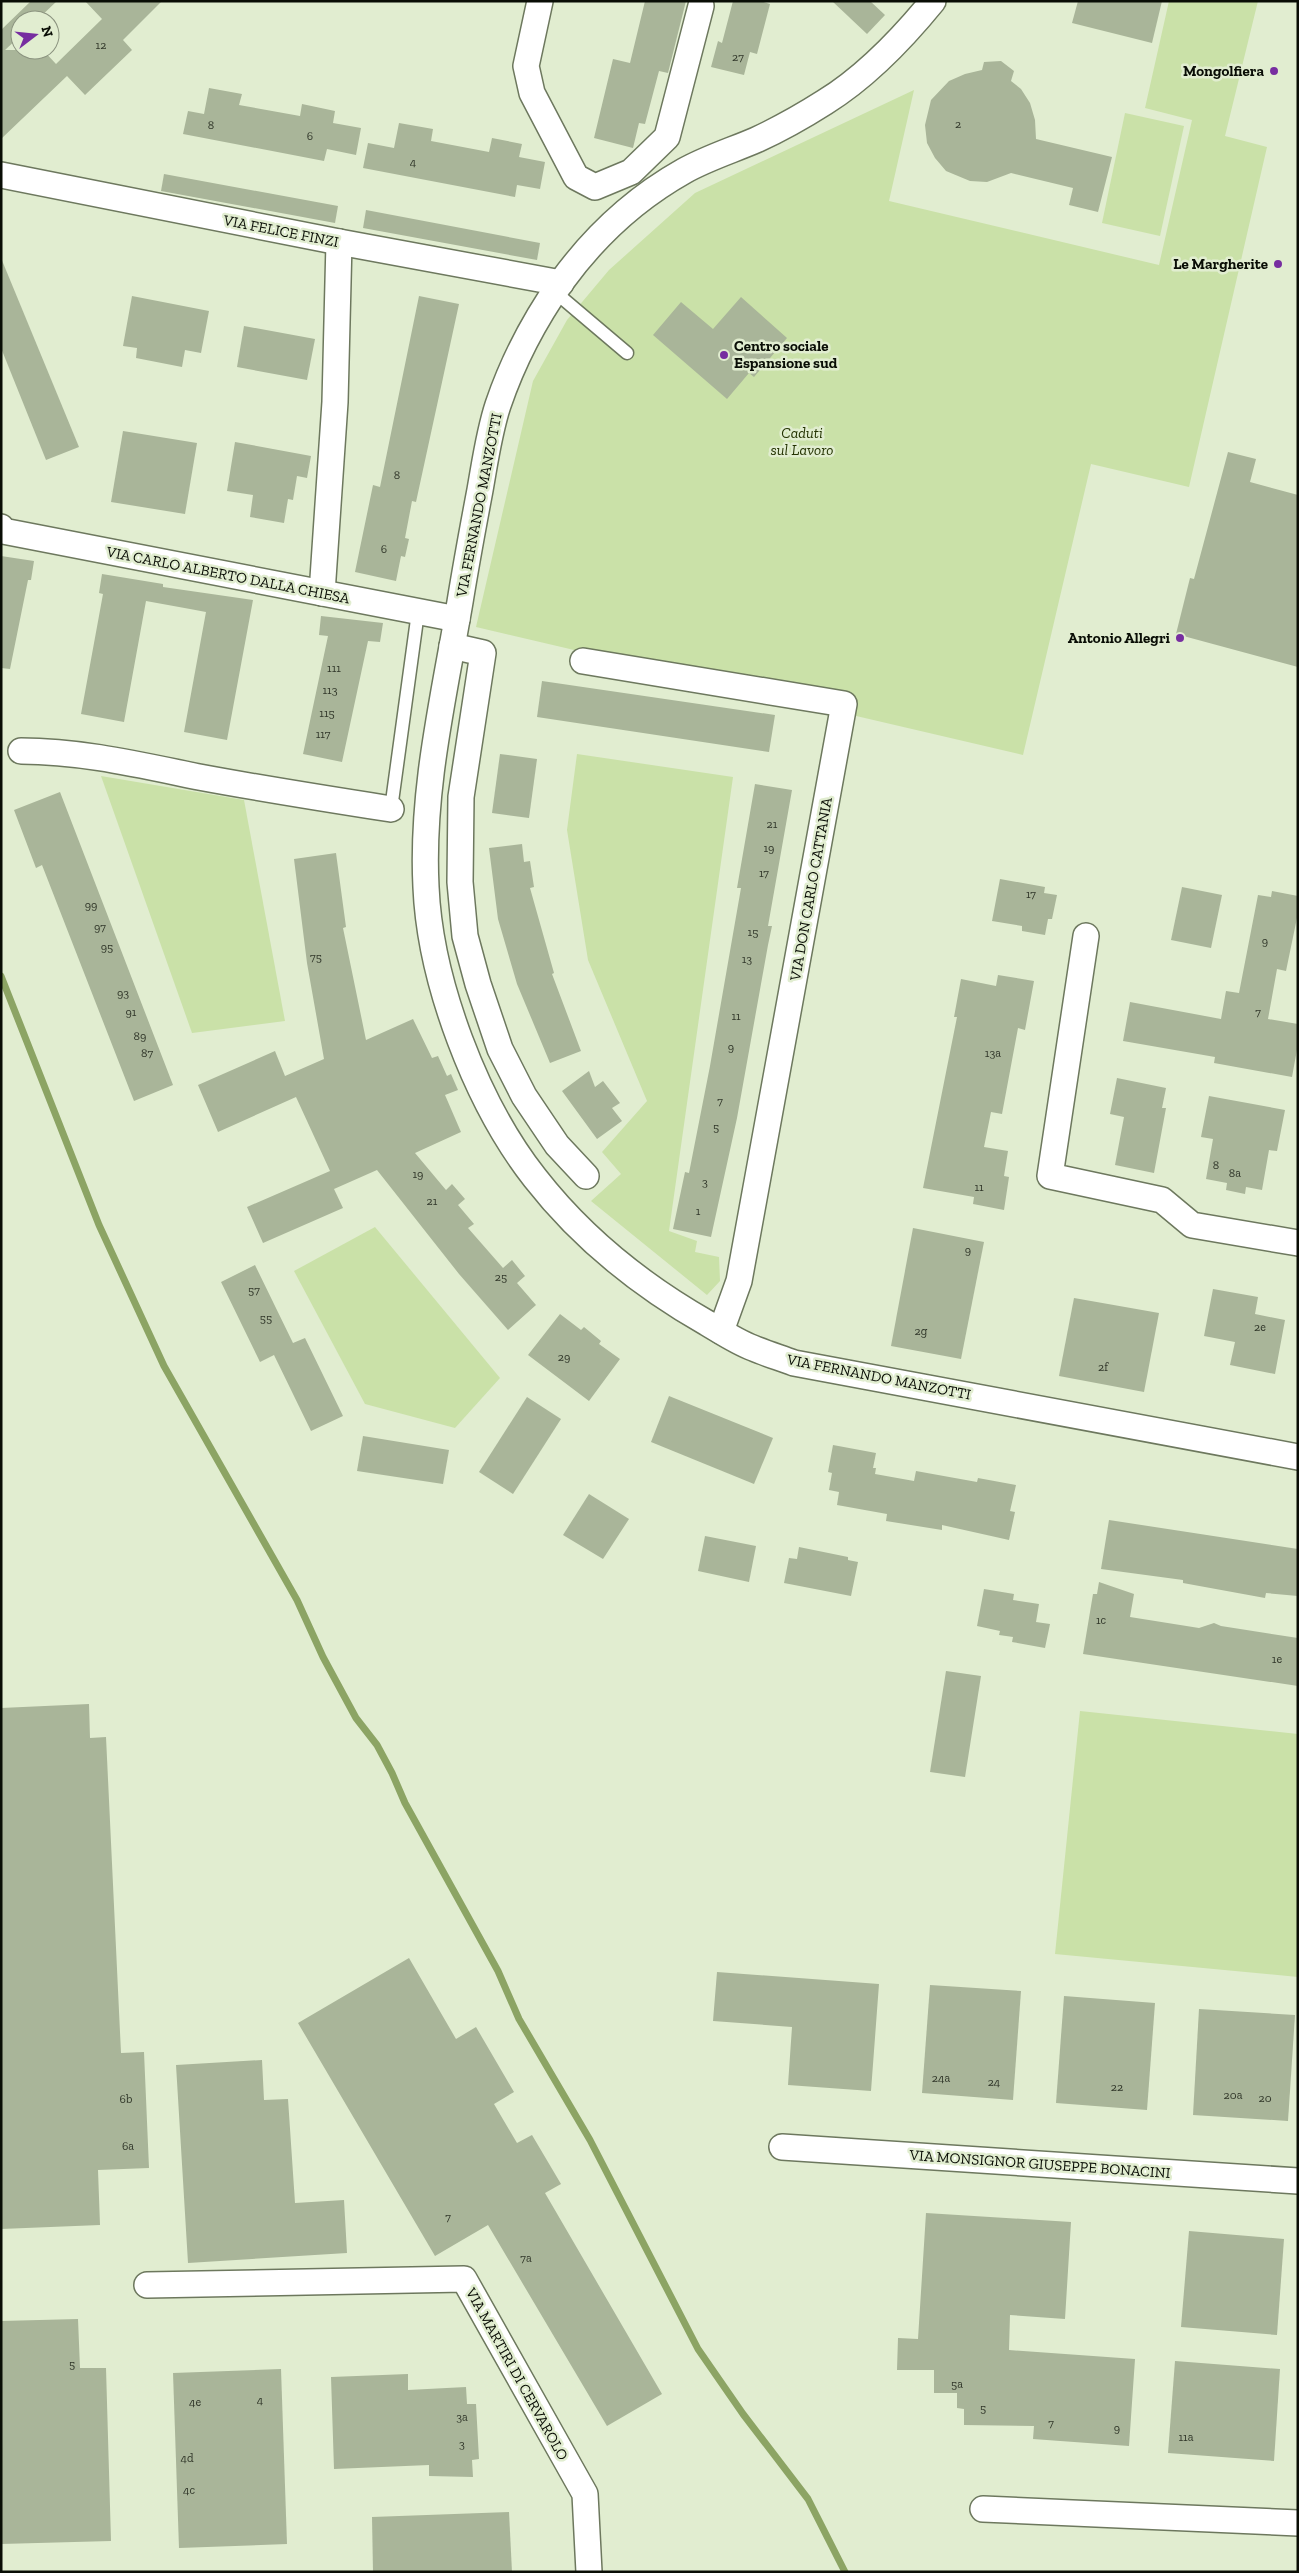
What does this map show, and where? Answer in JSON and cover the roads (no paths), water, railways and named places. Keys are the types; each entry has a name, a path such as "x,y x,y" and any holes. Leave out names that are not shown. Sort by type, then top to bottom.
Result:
{"street":[{"path":"540,1 526,66 532,93 576,177 595,187 631,172 666,137 700,6"},
{"name":"VIA FERNANDO MANZOTTI","path":"933,1 895,46 829,100 756,140 685,171 636,203 606,229 558,287 536,321 514,363 496,409 429,778 425,881 438,970 462,1046 503,1129 532,1175 593,1240 633,1274 678,1306 721,1331 750,1347 794,1362 1298,1457"},
{"name":"VIA FELICE FINZI","path":"1,175 558,287"},
{"path":"322,593 335,402 339,242"},
{"name":"VIA CARLO ALBERTO DALLA CHIESA","path":"1,527 3,531 457,619"},
{"path":"452,646 483,653 461,797 460,882 464,936 500,1049 524,1096 557,1144 586,1176"},
{"name":"VIA DON CARLO CATTANIA","path":"583,661 844,704 739,1281 721,1331"},
{"path":"21,751 50,751 85,756 253,787 391,809"},
{"path":"1086,936 1050,1176 1162,1200 1192,1225 1298,1243"},
{"name":"VIA MONSIGNOR GIUSEPPE BONACINI","path":"782,2147 1298,2181"},
{"name":"VIA MARTIRI DI CERVAROLO","path":"148,2285 464,2279 585,2494 588,2572"},
{"path":"983,2509 1298,2523"}],"lane":[{"path":"558,287 627,353"},
{"path":"391,809 418,612"}],"waterway":[{"path":"1,976 99,1225 164,1366 297,1600 323,1657 356,1718 377,1745 405,1803 498,1971 519,2019 590,2140 698,2349 743,2414 808,2499 845,2572"}],"place":[{"name":"Mongolfiera","path":"1274,71"},
{"name":"Le Margherite","path":"1278,264"},
{"name":"Centro sociale Espansione sud","path":"724,355"},
{"name":"Antonio Allegri","path":"1180,638"}],"park label":[{"name":"Caduti sul Lavoro","path":"802,442"}]}
